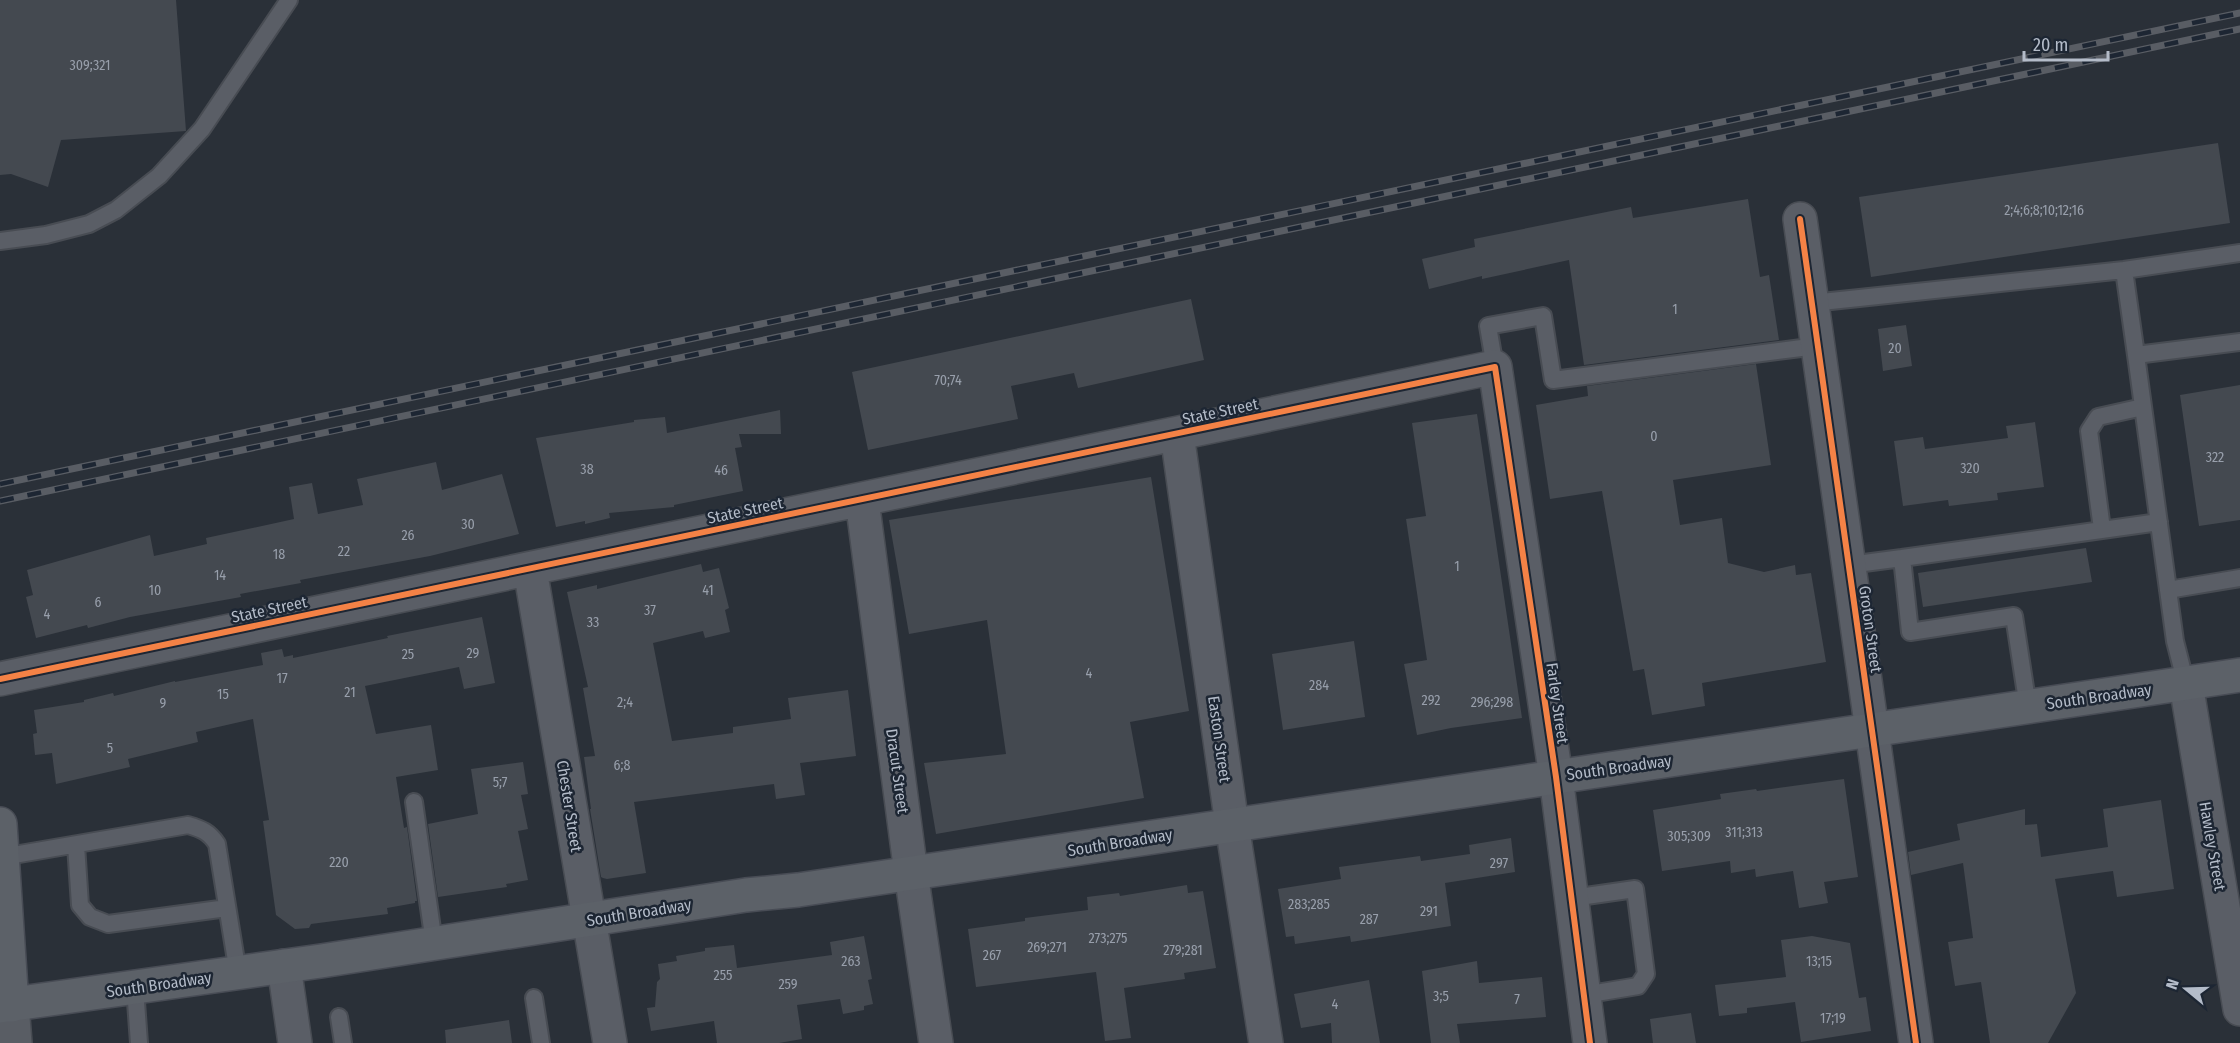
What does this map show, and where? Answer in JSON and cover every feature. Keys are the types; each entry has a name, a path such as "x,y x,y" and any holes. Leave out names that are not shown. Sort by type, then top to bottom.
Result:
{"main road":[{"name":"South Broadway","path":"6,1005 238,973 2240,675"},
{"path":"0,824 6,1005 15,1043"}],"street":[{"name":"Groton Street","path":"1800,219 1916,1043"},
{"name":"State Street","path":"0,679 1495,368"},
{"name":"Farley Street","path":"1495,368 1556,777 1590,1043"},
{"name":"Easton Street","path":"1177,434 1232,825 1266,1043"},
{"name":"Dracut Street","path":"862,500 911,873 936,1043"},
{"name":"Chester Street","path":"530,569 610,1043"},
{"name":"Hawley Street","path":"2186,684 2240,1009"},
{"path":"284,966 295,1043"}],"lane":[{"path":"0,241 46,235 88,224 116,210 159,176 202,129 289,0"},
{"path":"1812,303 2124,270 2240,253"},
{"path":"2124,270 2175,642 2186,684"},
{"path":"1495,368 1488,326 1543,316 1553,380 1817,346"},
{"path":"2136,355 2240,342"},
{"path":"2102,529 2089,431 2098,417 2143,407"},
{"path":"1849,565 2158,522"},
{"path":"1902,558 1910,632 2014,616 2028,707"},
{"path":"2168,590 2240,579"},
{"path":"414,802 434,943"},
{"path":"2,857 188,825 200,828 210,834 217,844 238,973"},
{"path":"76,844 80,906 90,917 108,924 227,908"},
{"path":"1572,898 1635,889 1647,974 1638,986 1584,995"},
{"path":"135,988 139,1043"},
{"path":"534,998 541,1043"},
{"path":"339,1017 343,1043"}],"building":[{"path":"0,0 176,0 186,131 61,140 48,187 11,174 0,175"},
{"path":"2218,143 2230,223 1871,277 1859,197"},
{"path":"1748,199 1760,277 1769,275 1779,340 1584,365 1569,260 1482,279 1482,276 1429,289 1422,259 1475,247 1474,239 1631,207 1633,218"},
{"path":"1191,299 1204,360 1078,388 1074,373 1011,386 1018,419 868,450 852,372"},
{"path":"1906,325 1912,366 1883,371 1878,329"},
{"path":"1756,364 1771,465 1673,480 1680,525 1722,518 1728,563 1764,572 1795,565 1796,575 1811,573 1826,662 1702,683 1705,706 1652,715 1644,669 1633,671 1602,491 1550,499 1536,405 1588,396 1587,386"},
{"path":"2240,385 2240,520 2199,526 2180,395"},
{"path":"780,410 781,434 739,434 742,447 735,448 743,491 674,505 674,507 609,513 610,518 585,524 585,521 556,527 536,438 634,422 634,420 665,417 667,433"},
{"path":"1477,414 1522,718 1417,735 1404,664 1427,660 1406,519 1426,516 1412,423"},
{"path":"2035,422 2044,487 1997,493 1998,500 1949,506 1948,500 1903,506 1894,441 1923,437 1925,449 2008,438 2006,426"},
{"path":"436,462 442,490 502,474 519,534 430,556 300,580 301,583 240,594 241,597 130,617 88,628 87,625 36,638 26,597 33,595 27,570 150,535 154,556 207,544 206,538 294,519 289,487 312,483 318,514 363,505 357,479"},
{"path":"1151,477 1189,711 1130,722 1144,798 936,834 924,763 1006,754 987,620 909,634 889,520"},
{"path":"2086,548 2092,582 1923,607 1918,573"},
{"path":"701,564 703,572 719,568 729,608 725,610 730,632 705,638 703,631 653,643 672,741 733,733 733,727 791,719 788,698 848,690 856,756 800,763 805,795 776,799 774,784 634,802 646,873 603,878 590,809 584,757 595,756 583,688 588,687 567,592 597,585 597,589"},
{"path":"482,617 495,683 464,689 459,667 365,686 376,734 431,725 438,770 396,777 404,828 407,827 417,901 387,908 388,914 311,924 309,928 295,929 276,915 263,821 269,820 253,719 196,732 198,742 128,759 130,767 56,784 52,753 35,755 33,734 37,733 34,710 263,665 261,653 282,649 284,657 293,655 293,658"},
{"path":"1354,641 1365,717 1283,730 1272,654"},
{"path":"523,762 528,794 521,795 528,829 518,831 528,880 506,884 507,887 438,897 428,824 478,814 471,769"},
{"path":"1844,779 1858,877 1824,882 1828,903 1799,908 1793,871 1756,877 1755,869 1731,873 1730,861 1662,871 1653,810 1721,799 1720,794"},
{"path":"2161,800 2174,889 2117,897 2113,871 2055,879 2076,993 2048,1043 1990,1043 1981,982 1955,986 1948,942 1973,938 1963,863 1911,875 1908,852 1960,840 1957,824 2025,809 2025,825 2037,824 2041,857 2108,847 2103,809"},
{"path":"1511,838 1515,872 1445,883 1451,926 1351,942 1350,936 1295,944 1294,936 1286,937 1278,889 1341,879 1339,867 1420,856 1421,861 1470,854 1469,845"},
{"path":"1187,885 1188,893 1203,891 1216,968 1184,973 1185,979 1124,988 1131,1038 1105,1041 1096,972 976,987 968,929 1025,921 1025,918 1088,910 1087,897 1119,893 1120,896"},
{"path":"864,936 872,979 868,980 873,1004 864,1006 864,1010 843,1014 840,999 797,1005 802,1039 779,1043 717,1043 714,1021 651,1031 647,1008 655,1007 657,982 660,979 658,964 677,961 676,956 705,951 705,948 734,945 737,968 832,955 830,942"},
{"path":"1812,936 1850,943 1859,998 1866,997 1871,1031 1801,1042 1795,1002 1747,1008 1747,1013 1719,1016 1715,985 1786,977 1781,940"},
{"path":"1477,961 1479,983 1542,977 1546,1017 1457,1024 1460,1043 1431,1043 1422,971"},
{"path":"1369,980 1380,1043 1332,1043 1331,1023 1301,1028 1294,994"},
{"path":"1691,1013 1696,1043 1653,1043 1650,1019"},
{"path":"509,1020 512,1043 446,1043 445,1030"}],"railway":[{"path":"0,484 2240,13"},
{"path":"0,501 2240,29"}],"cycle path":[{"path":"1800,219 1916,1043"},
{"path":"0,679 1495,367 1556,777 1590,1043"}]}
